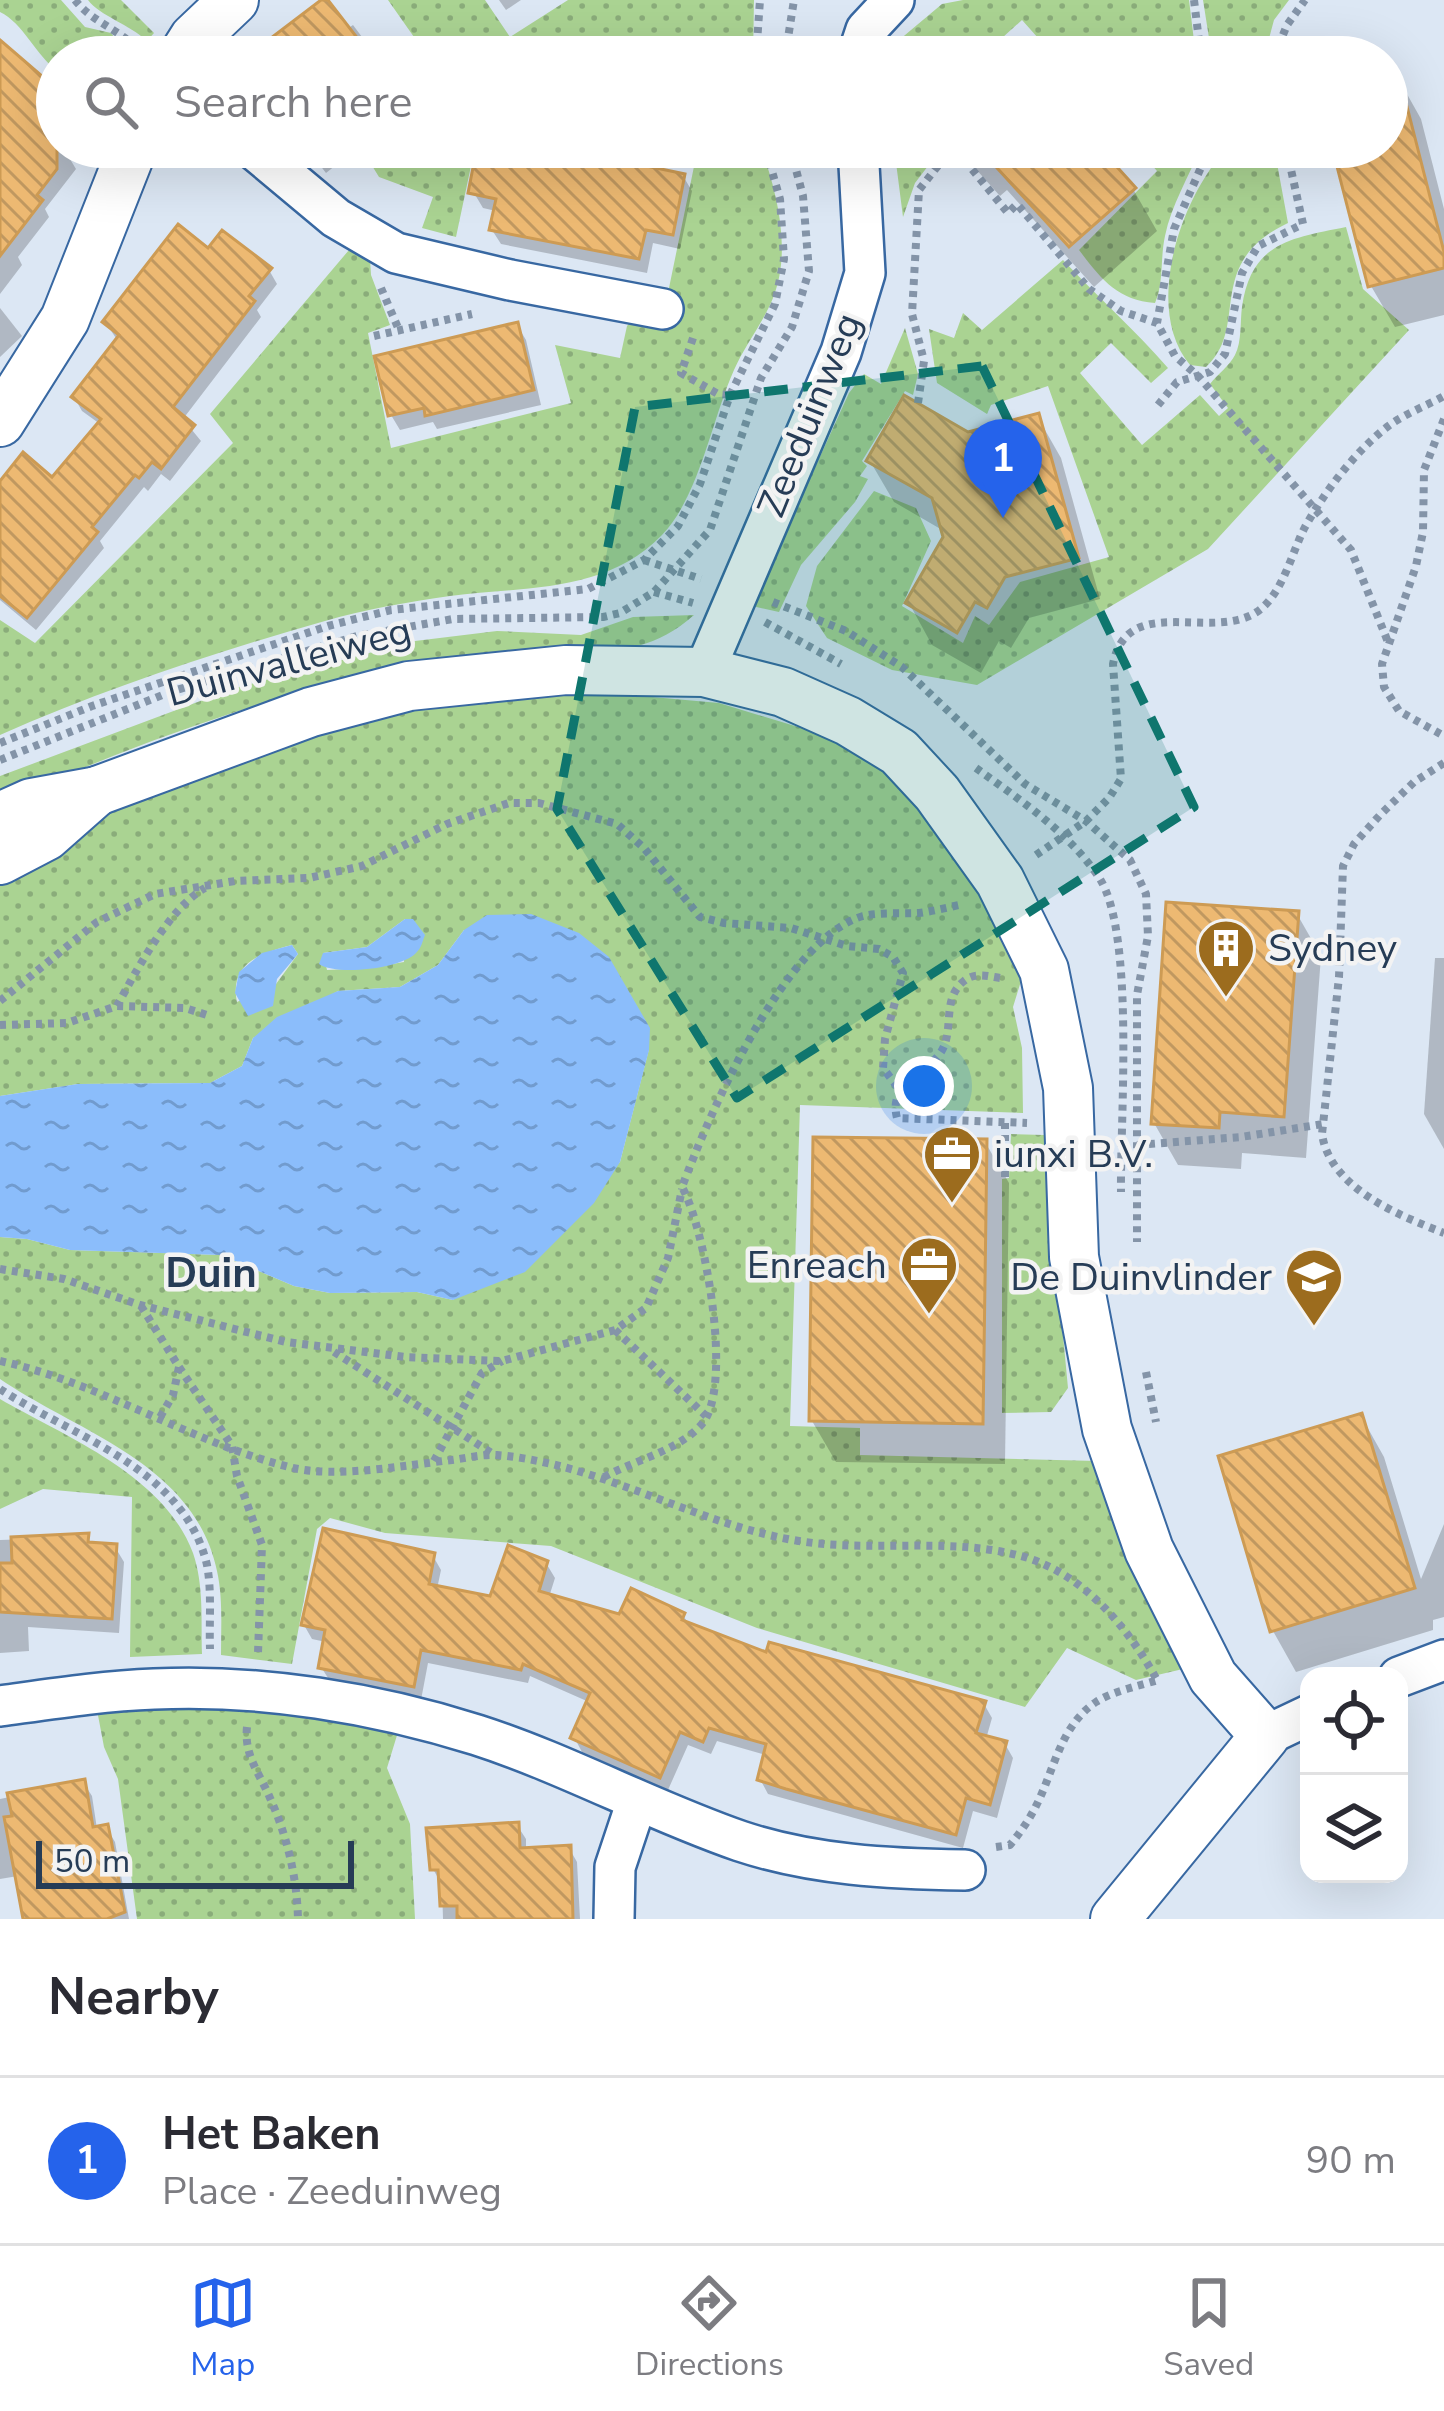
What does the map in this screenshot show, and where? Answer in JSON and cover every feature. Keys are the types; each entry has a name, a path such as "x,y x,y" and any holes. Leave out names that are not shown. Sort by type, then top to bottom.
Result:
{"street":[{"path":"196,36 235,0"},
{"path":"864,36 894,0"},
{"path":"0,422 65,319 125,168"},
{"path":"276,168 336,218 396,253 663,309"},
{"name":"Zeeduinweg","path":"704,672 841,352 865,273 859,168"},
{"name":"Duinvalleiweg","path":"0,818 32,802 97,791 310,712 409,686 566,670 704,672 783,692 848,721 899,752 937,793 1000,881 1044,970 1068,1088 1049,1114 1107,1429 1149,1550 1213,1677 1265,1736"},
{"name":"Duinvalleiweg","path":"0,860 46,836 97,791"},
{"path":"1408,1674 1444,1660"},
{"path":"0,1706 156,1689 358,1705 475,1735 743,1842 825,1862 964,1870"},
{"path":"1114,1919 1265,1736 1300,1719"},
{"path":"614,1919 615,1867 637,1802"}],"path":[{"path":"75,0 86,14 126,36"},
{"path":"757,36 760,0"},
{"path":"788,36 794,0"},
{"path":"1194,0 1198,36"},
{"path":"1283,36 1305,0"},
{"path":"0,743 92,706 328,626 391,610 589,589 644,560 677,526 700,484 730,395 775,304 784,259 780,199 771,168"},
{"name":"Zeeduinweg","path":"654,592 710,530 761,379 792,327 809,271 803,196 796,168"},
{"path":"918,403 924,362 912,314 919,190 936,168"},
{"path":"974,168 1008,213 1017,203 1089,289 1121,311 1157,323"},
{"path":"1201,168 1174,229 1157,323 1175,356 1352,550 1388,642"},
{"path":"1158,405 1178,382 1210,372 1226,354 1242,273 1258,246 1303,224 1291,168"},
{"path":"374,336 499,308 510,280"},
{"path":"682,373 718,394 730,395"},
{"path":"1444,419 1424,470 1417,566 1382,664 1384,687 1399,711 1444,736"},
{"path":"644,560 737,591"},
{"name":"Duinvalleiweg","path":"0,760 170,692 357,636 453,619 603,617 620,613 654,592"},
{"path":"1444,764 1414,782 1379,815 1354,844 1343,866 1339,977 1323,1124 1324,1153 1346,1182 1444,1233"},
{"path":"0,1000 97,922 155,894 309,878 362,866 447,824 509,803 538,803 617,824 644,848 700,917 791,928 847,946 879,949 893,957 903,973 885,1039 883,1068 899,1089"},
{"path":"117,1006 190,897 210,885"},
{"path":"1009,987 1000,977 976,974 960,983 949,1006 949,1034 939,1054 899,1089 893,1104 897,1118 1031,1123 1049,1114 1137,1123"},
{"path":"0,1025 67,1023 117,1006 185,1008 210,1016"},
{"path":"1005,1122 1005,1177"},
{"path":"1137,1145 1241,1137 1323,1124"},
{"path":"434,1462 482,1373 502,1361 615,1330 646,1308 668,1258 682,1187"},
{"path":"0,1269 64,1279 140,1305 331,1350 502,1361"},
{"path":"140,1305 232,1446 237,1476 262,1545 261,1637 231,1692"},
{"path":"615,1330 707,1417"},
{"path":"331,1350 494,1454"},
{"path":"0,1361 71,1381 292,1468 352,1470 494,1454 604,1478 646,1497 798,1541 960,1547 1028,1558 1062,1574 1101,1604 1136,1641 1157,1680"},
{"path":"159,1419 173,1394 179,1366"},
{"path":"0,1390 125,1458 182,1511 207,1564 244,1748 270,1797 290,1852 298,1919"},
{"path":"964,1870 980,1849 1010,1845 1038,1804 1058,1750 1097,1702 1157,1680 1213,1677"}],"highlighted area":[{"path":"982,366 1194,807 737,1098 557,809 635,407"}],"green space":[{"path":"0,0 61,0 85,27 113,36 36,36 36,49 0,12"},
{"path":"88,0 121,0 154,33 140,36"},
{"path":"388,0 485,0 509,36 413,36"},
{"path":"568,0 754,0 753,36 512,36"},
{"path":"963,0 1189,0 1193,36 1036,36 1022,20 1004,36 904,36 942,4"},
{"path":"1203,0 1289,0 1274,20 1270,36 1209,36"},
{"path":"373,168 471,168 456,237 422,228 433,197 379,177"},
{"path":"694,168 767,168 782,241 779,280 734,370 686,500 662,535 640,554 589,578 562,584 450,596 325,621 161,672 0,735 0,620 35,643 233,443 210,414 349,250 370,259 371,275 390,325 368,333 391,448 571,403 555,345 620,358 633,319 662,322"},
{"path":"897,168 926,168 915,183 903,217"},
{"path":"1154,168 1191,168 1168,225 1155,303 1130,298 1111,286 1079,250 1157,171"},
{"path":"1211,168 1278,168 1288,223 1245,257 1236,276 1226,333 1206,367 1190,365 1176,341 1169,313 1174,252 1196,193"},
{"path":"1346,227 1363,289 1409,330 1208,549 977,685 892,670 827,638 806,606 817,566 874,491 916,508 931,541 902,606 963,643 975,616 989,625 1020,582 1109,557 1048,386 991,405 987,414 937,383 929,329 954,338 963,313 982,330 1063,260 1168,368 1151,383 1111,343 1080,373 1142,445 1200,395 1219,416 1228,408 1210,384 1237,350 1247,285 1265,256 1292,240"},
{"path":"905,328 918,374 913,395 905,391 862,461 867,466 860,476 868,479 855,502 801,565 779,612 752,606 849,393 864,374 881,384"},
{"path":"694,615 674,630 633,647 454,659 321,687 189,728 0,803 0,776 235,688 415,641 497,631 581,635 633,617"},
{"path":"562,694 719,703 841,740 881,761 955,852 1021,981 1013,1007 1022,1048 1023,1113 800,1105 790,1426 860,1428 860,1455 1097,1461 1183,1669 1136,1680 1067,1648 1025,1707 757,1628 551,1546 385,1533 330,1518 317,1529 292,1664 221,1655 217,1571 204,1534 184,1503 130,1455 0,1379 0,1237 70,1250 221,1255 294,1286 330,1293 417,1292 453,1300 620,1162 649,1049 464,930 438,965 400,987 338,991 253,1038 242,1066 210,1083 78,1084 0,1096 0,870 140,799 289,744 411,712","holes":["405,919 404,962 327,970 323,953 367,947","292,945 298,954 276,984 237,1002 242,969 258,957"]},
{"path":"1011,1134 1044,1135 1068,1388 1051,1412 1002,1413 1002,1179 1009,1178"},
{"path":"0,1399 110,1461 160,1501 193,1553 199,1578 202,1654 130,1657 132,1497 43,1489 0,1509"},
{"path":"197,1707 350,1721 398,1732 387,1768 410,1824 415,1919 137,1919 118,1779 104,1747 97,1710"}],"water":[{"path":"531,914 579,933 609,957 650,1028 649,1050 620,1162 594,1203 525,1272 453,1300 417,1292 330,1293 294,1286 221,1255 70,1250 0,1237 0,1096 78,1084 210,1083 242,1066 253,1038 277,1017 338,991 400,987 438,965 464,930 487,915"},
{"path":"405,919 413,919 425,935 408,959 353,970 319,964 323,953 367,947"},
{"path":"292,945 298,954 277,979 273,1006 248,1016 235,993 239,972 262,953"}],"building":[{"path":"321,0 328,0 356,36 274,36"},
{"path":"0,40 36,71 36,168 57,169 37,195 43,200 0,256"},
{"path":"1408,110 1444,268 1368,287 1337,168 1408,168"},
{"path":"473,168 656,168 685,174 673,235 646,230 639,259 489,230 496,199 468,193"},
{"path":"997,168 1118,168 1136,188 1069,247"},
{"path":"178,224 208,248 222,230 272,268 249,296 255,301 173,407 195,425 161,469 152,462 139,478 135,475 92,527 98,532 27,618 0,596 0,481 23,452 52,477 101,419 71,397 119,335 102,322"},
{"path":"518,322 534,390 425,416 424,408 388,416 374,356"},
{"path":"904,395 968,432 1039,413 1079,558 1005,577 987,608 975,602 957,633 905,603 943,537 932,498 866,461"},
{"name":"Sydney","path":"1166,902 1299,911 1284,1117 1220,1112 1219,1128 1151,1124"},
{"path":"813,1137 987,1139 983,1424 809,1421"},
{"path":"1362,1413 1415,1588 1270,1632 1218,1456"},
{"path":"323,1528 435,1553 429,1584 490,1596 508,1545 548,1561 539,1591 619,1614 631,1588 685,1613 682,1620 766,1652 769,1642 986,1701 976,1733 1007,1741 990,1805 966,1798 956,1835 786,1789 757,1780 766,1744 709,1728 703,1742 680,1732 660,1778 570,1738 590,1693 523,1664 521,1670 421,1650 414,1687 318,1668 325,1630 301,1625"},
{"path":"89,1533 88,1542 117,1544 112,1619 0,1612 0,1563 12,1563 11,1537"},
{"path":"85,1779 93,1827 108,1824 125,1912 107,1919 23,1919 4,1817 12,1816 7,1793"},
{"path":"519,1822 520,1848 571,1845 573,1919 457,1919 457,1906 440,1906 438,1870 430,1870 426,1828"}],"place":[{"name":"Het Baken","path":"1003,518"},
{"name":"Sydney","path":"1226,999"},
{"name":"iunxi B.V.","path":"952,1205"},
{"name":"Enreach","path":"929,1316"},
{"name":"De Duinvlinder","path":"1314,1328"}],"district":[{"name":"Duin","path":"211,1273"}]}
